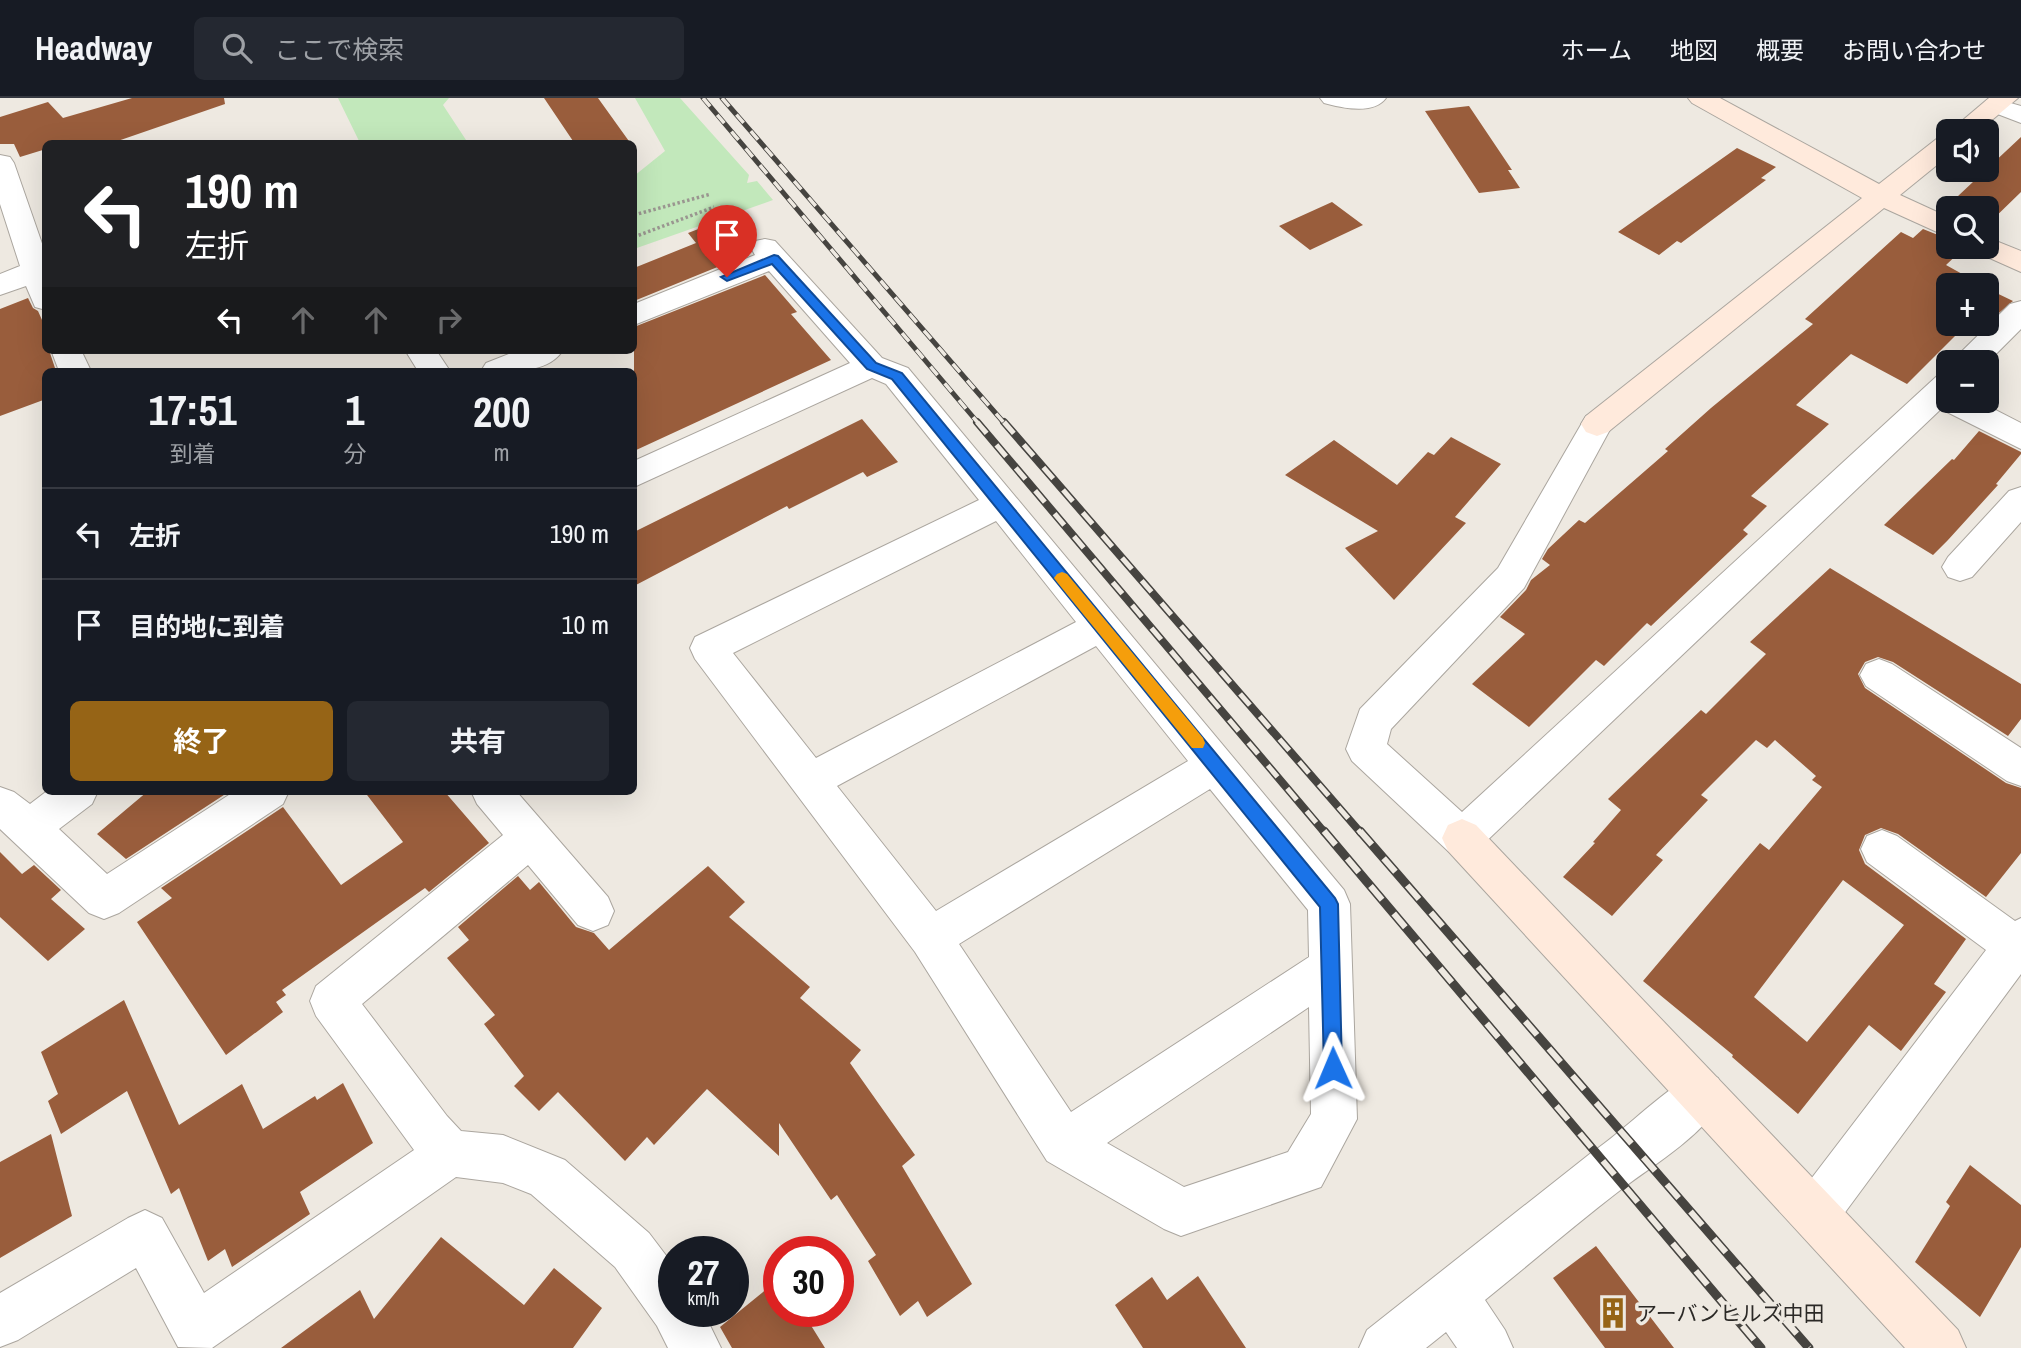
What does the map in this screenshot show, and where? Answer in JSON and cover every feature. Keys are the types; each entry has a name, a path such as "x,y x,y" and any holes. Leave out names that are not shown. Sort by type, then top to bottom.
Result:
{"street":[{"path":"1333,98 1368,101 1373,98"},
{"path":"1700,98 1880,196 1936,222"},
{"path":"1979,119 2001,102 2021,115"},
{"path":"1936,152 1597,424 1511,578 1374,721 1366,749 1462,838 1940,1348"},
{"path":"0,163 4,194 40,269 0,285"},
{"path":"1999,252 2021,263"},
{"path":"637,315 769,253 871,366 897,376 1002,504 1101,626 1329,904 1334,1119 1304,1170 1181,1212 1064,1144 930,938 708,648 1002,504"},
{"path":"1982,350 2021,311"},
{"path":"503,368 538,354"},
{"path":"637,474 871,366"},
{"path":"1462,838 1936,404"},
{"path":"1978,413 2021,437"},
{"path":"1960,567 2021,500"},
{"path":"809,780 1101,626"},
{"path":"1879,675 2021,769"},
{"path":"930,938 1215,765"},
{"path":"68,795 15,817 104,899 263,795"},
{"path":"494,795 593,911"},
{"path":"530,838 332,1001 430,1133 450,1153 503,1159 548,1177 632,1250 658,1286"},
{"path":"1815,1213 2018,943 1882,849"},
{"path":"1064,1144 1331,967"},
{"path":"1385,1348 1608,1170 1636,1151 1702,1094"},
{"path":"0,1322 145,1235 196,1329 450,1153"},
{"path":"1452,1296 1487,1348"},
{"path":"684,1327 695,1348"}],"path":[{"path":"637,214 711,194"},
{"path":"637,236 715,208"}],"green space":[{"path":"338,98 449,98 443,105 466,140 359,140"},
{"path":"635,98 680,98 749,175 747,183 757,181 773,200 637,248 637,174 665,151"}],"building":[{"path":"132,98 224,98 225,104 121,140 42,140 42,150 20,157 14,144 0,144 0,117 48,102 63,118"},
{"path":"544,98 598,98 628,140 572,140"},
{"path":"1469,106 1512,170 1508,170 1520,188 1479,193 1425,111"},
{"path":"2021,137 2021,192 1999,213 1999,196 1958,196 1973,182 1999,182 1999,158"},
{"path":"1737,148 1776,167 1761,178 1766,180 1681,243 1677,241 1659,255 1618,232"},
{"path":"1332,202 1363,225 1310,250 1279,226"},
{"path":"732,216 753,240 741,249 747,255 637,300 637,267 696,243 688,233"},
{"path":"1923,229 1936,234 1936,259 1952,259 1946,265 1960,273 1936,273 1936,336 1955,336 1941,350 1936,350 1936,355 1907,384 1851,354 1796,405 1829,424 1751,496 1767,506 1743,530 1748,534 1651,626 1647,623 1604,666 1596,660 1529,727 1472,684 1525,634 1500,617 1526,590 1531,580 1550,565 1542,559 1548,549 1579,520 1585,523 1668,451 1665,449 1711,408 1813,324 1805,319 1901,232 1913,238"},
{"path":"765,275 797,312 791,314 831,360 637,450 637,368 634,368 634,354 637,354 637,326"},
{"path":"1999,294 2013,301 1999,313"},
{"path":"28,298 42,320 42,354 50,354 55,368 42,368 42,400 0,416 0,309"},
{"path":"862,419 898,462 867,477 863,472 789,509 787,506 637,584 637,531"},
{"path":"1979,431 2021,454 1996,484 1998,485 1933,555 1884,525 1954,460"},
{"path":"1451,437 1501,464 1455,517 1466,523 1394,600 1345,548 1378,531 1285,475 1334,440 1397,485 1428,452 1434,455"},
{"path":"1830,568 2021,684 2021,719 2008,736 1893,662 1878,657 1865,662 1858,674 1865,688 2006,783 2021,788 2021,853 1986,897 1898,834 1881,828 1865,835 1859,850 1865,864 1966,939 1934,984 1946,992 1901,1051 1869,1025 1798,1114 1732,1057 1733,1055 1643,981 1760,843 1769,850 1822,787 1812,780 1816,776 1775,740 1767,748 1756,740 1701,795 1708,800 1656,855 1663,860 1612,916 1563,877 1621,810 1608,799 1701,710 1706,714 1766,654 1750,642","holes":["1843,880 1904,925 1807,1042 1754,997"]},
{"path":"143,795 224,795 126,859 97,834"},
{"path":"367,795 447,795 489,843 429,892 425,888 282,990 286,995 276,1002 283,1012 226,1055 137,922 172,898 161,888 283,807 341,885 403,842"},
{"path":"0,852 22,874 34,865 61,890 51,899 85,929 48,961 0,917"},
{"path":"708,866 745,902 729,917 810,987 800,998 861,1050 850,1063 915,1155 902,1166 972,1284 927,1317 918,1301 900,1316 868,1261 876,1255 837,1195 831,1200 779,1123 779,1156 707,1089 654,1145 647,1137 625,1161 558,1092 539,1111 514,1086 524,1076 484,1024 495,1015 447,958 469,940 458,927 518,876 530,890 539,882 576,927 594,933 609,950"},
{"path":"124,1000 179,1125 242,1084 263,1129 315,1096 317,1100 343,1083 373,1143 300,1192 310,1214 232,1267 225,1249 208,1261 179,1188 171,1194 127,1091 61,1134 48,1101 58,1094 41,1052"},
{"path":"51,1134 72,1216 0,1258 0,1162"},
{"path":"1970,1165 2021,1205 2021,1247 1980,1317 1915,1262 1950,1206 1946,1202"},
{"path":"441,1237 524,1305 554,1268 602,1308 573,1348 281,1348 360,1290 374,1319"},
{"name":"アーバンヒルズ中田","path":"1596,1246 1674,1348 1605,1348 1553,1278"},
{"path":"1198,1276 1246,1348 1143,1348 1115,1305 1152,1277 1167,1300"},
{"path":"763,1292 763,1327 812,1327 825,1348 732,1348 720,1327 749,1327 749,1303"}],"railway":[{"path":"703,98 979,424"},
{"path":"722,98 1005,424"},
{"path":"977,422 1325,833"},
{"path":"1004,422 1361,833"},
{"path":"1324,831 1761,1348"},
{"path":"1360,831 1809,1348"}],"slow traffic":[{"path":"1062,578 1197,743"}],"place":[{"name":"アーバンヒルズ中田","path":"1613,1313"}],"route":[{"path":"727,277 774,258 871,366 897,376 1329,904 1333,1068"}]}
